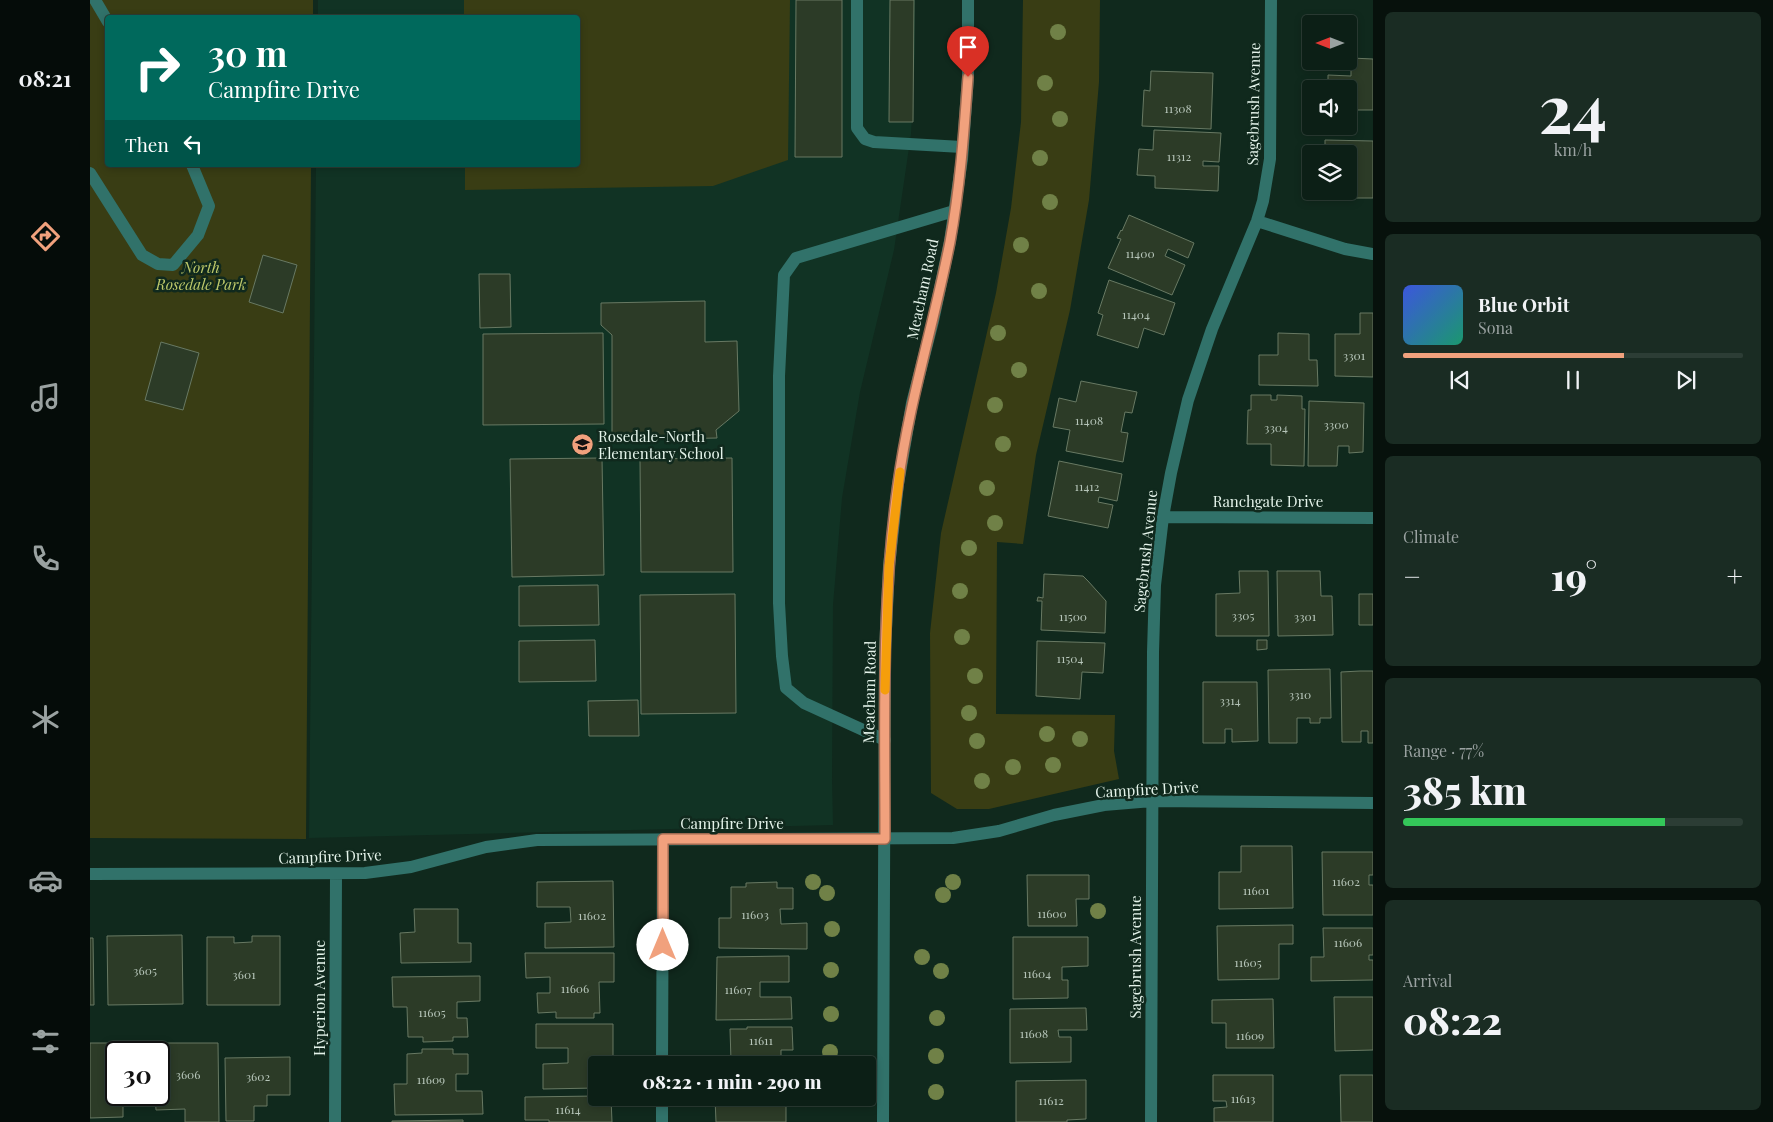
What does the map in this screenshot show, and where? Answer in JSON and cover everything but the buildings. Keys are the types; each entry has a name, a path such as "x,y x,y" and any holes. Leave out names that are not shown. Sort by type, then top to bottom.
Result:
{"street":[{"path":"95,0 105,17"},
{"path":"857,0 857,128 865,139 874,142 962,147"},
{"name":"Meacham Road","path":"884,1122 885,650 889,566 898,484 912,403 935,312 950,240 962,147 968,77 968,0"},
{"name":"Sagebrush Avenue","path":"1151,1122 1152,652 1155,585 1163,517 1188,400 1212,329 1257,221 1263,201 1270,159 1271,0"},
{"path":"90,173 142,255 158,264 173,265 198,235 209,206 193,167"},
{"path":"885,740 804,703 786,688 782,656 779,593 779,376 784,275 796,258 954,211"},
{"path":"1257,221 1345,249 1373,254"},
{"name":"Ranchgate Drive","path":"1163,517 1373,518"},
{"name":"Campfire Drive","path":"90,874 365,873 411,867 486,848 537,840 953,838 999,831 1054,815 1104,805 1152,802 1373,802"},
{"path":"662,1056 663,839"},
{"name":"Hyperion Avenue","path":"335,1122 336,874"},
{"path":"662,1106 662,1122"}],"shaded area":[{"name":"Rosedale-North Elementary School","path":"318,0 915,0 915,55 911,134 894,250 860,392 842,498 833,605 833,825 309,838 316,167 580,167 580,15 318,15"}],"green space":[{"name":"North Rosedale Park","path":"90,0 313,0 313,15 105,15 105,167 311,167 306,839 90,838"},
{"path":"464,0 790,0 788,160 713,186 465,190 465,167 580,167 580,15 464,15"},
{"path":"1023,0 1100,0 1099,82 1089,200 1070,310 1036,455 1023,544 997,542 996,714 1115,715 1114,751 1119,779 989,809 957,809 931,793 930,633 941,533 996,293 1011,208 1021,122"}],"slow traffic":[{"path":"885,690 889,566 900,472"}],"place":[{"name":"Rosedale-North Elementary School","path":"582,445"}],"route":[{"path":"663,945 663,839 885,839 885,650 890,550 898,484 912,403 933,321 950,240 962,159 968,77"}]}
